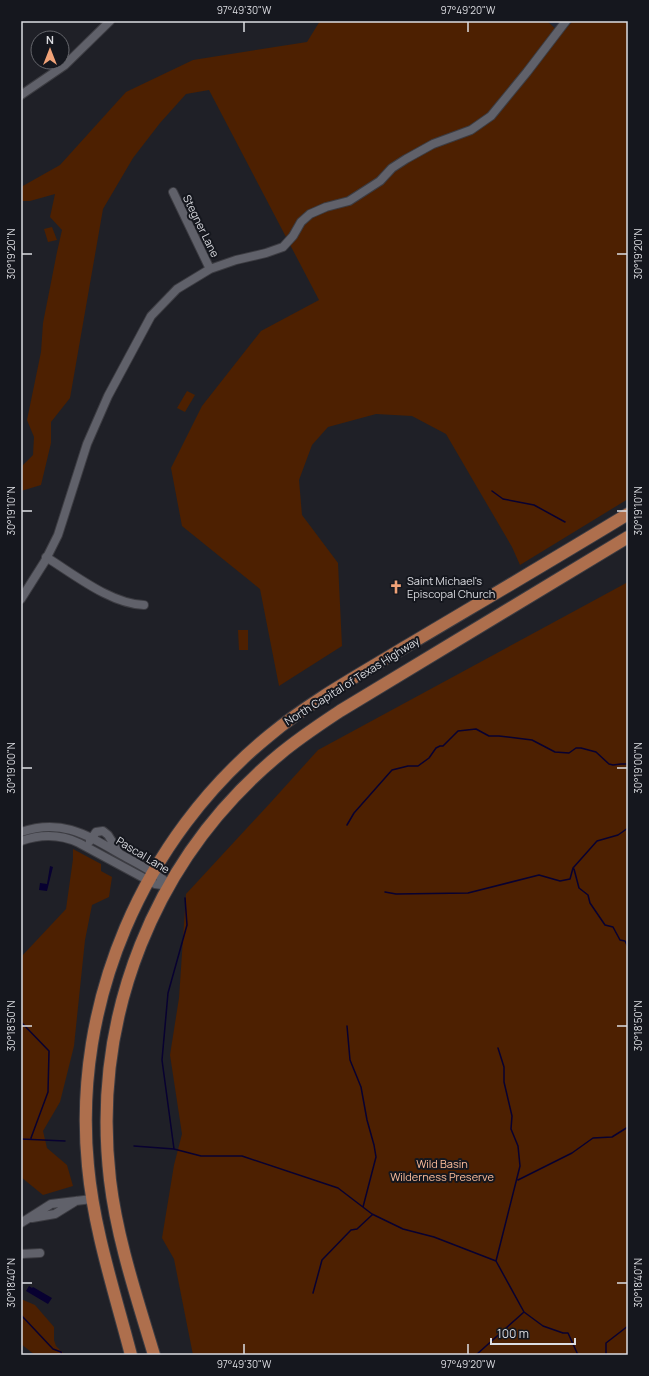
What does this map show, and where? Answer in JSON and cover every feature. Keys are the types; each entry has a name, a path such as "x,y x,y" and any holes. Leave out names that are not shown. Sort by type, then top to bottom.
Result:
{"highway":[{"name":"North Capital of Texas Highway","path":"131,1355 105,1257 92,1199 86,1130 87,1082 93,1037 102,996 116,951 131,914 150,876 178,833 206,796 231,770 269,736 306,708 336,689 628,514"},
{"name":"North Capital of Texas Highway","path":"154,1355 119,1227 113,1197 108,1158 107,1122 109,1085 115,1033 124,993 136,956 150,921 169,884 197,842 229,803 256,774 290,745 340,711 628,537"},
{"path":"518,579 530,597"},
{"path":"92,1199 113,1197"}],"street":[{"path":"21,95 65,65 110,21"},
{"path":"21,599 46,557 62,524 87,444 98,417 151,316 177,289 210,269 283,247 301,222 310,214 349,201 380,181 392,168 406,159 433,144 471,130 491,116 566,21"},
{"name":"Stegner Lane","path":"172,192 210,269"},
{"path":"46,557 115,598 131,604 144,605"},
{"name":"Pascal Lane","path":"21,832 47,827 76,831 123,855 150,876"},
{"path":"73,840 76,831"},
{"name":"Pascal Lane","path":"21,841 48,836 61,836 73,840 169,884"},
{"path":"88,847 92,838"},
{"path":"30,1218 42,1208 51,1204 92,1199"},
{"path":"21,1222 30,1218 55,1214 77,1201"},
{"path":"51,1204 55,1214"},
{"path":"21,1254 40,1253"}],"shaded area":[{"path":"547,21 573,21 562,35"},
{"path":"50,866 53,867 47,891 39,890 40,883 47,884"},
{"path":"29,1286 52,1298 48,1304 26,1291"}],"green space":[{"path":"320,21 547,21 561,34 573,21 628,21 628,499 520,565 512,547 446,434 412,416 376,414 328,427 312,445 299,480 302,515 338,563 342,646 279,686 260,589 182,526 171,468 202,406 261,331 319,300 209,90 186,94 160,123 133,158 103,209 70,398 51,422 51,443 41,485 21,491 21,467 33,455 34,437 27,420 41,352 43,323 62,230 50,217 55,194 30,201 21,201 21,187 60,165 126,92 193,60 307,42"},
{"path":"52,227 57,240 48,242 44,229"},
{"path":"187,391 195,395 185,412 177,408"},
{"name":"Wild Basin Wilderness Preserve","path":"628,582 628,1355 193,1355 174,1259 162,1238 174,1165 182,1134 170,1055 179,998 186,894 318,750"},
{"path":"238,630 248,630 248,650 239,650"},
{"path":"73,849 101,864 101,871 112,877 109,897 92,905 85,940 74,1046 60,1102 43,1131 47,1148 67,1165 73,1186 43,1195 21,1177 21,957 66,909"},
{"path":"21,1299 35,1305 54,1327 54,1340 56,1346 65,1355 35,1355 21,1344"}],"waterway":[{"path":"492,491 503,499 534,505 565,522"},
{"path":"347,825 354,813 392,770 408,766 418,766 429,758 436,748 443,746 458,731 476,729 489,736 532,740 555,752 569,753 576,748 581,748 596,752 609,764 628,764"},
{"path":"385,892 396,894 468,893 539,875 560,881 570,879 573,868 597,841 618,835 628,828"},
{"path":"574,869 579,888 588,895 590,903 605,925 613,927 620,940 625,941 628,947"},
{"path":"185,898 187,925 168,993 162,1060 174,1149 201,1156 242,1156 338,1188 372,1214 403,1229 434,1237 496,1261"},
{"path":"21,1022 49,1051 48,1092 31,1138"},
{"path":"347,1026 350,1060 361,1087 376,1157 363,1207"},
{"path":"498,1048 504,1067 504,1082 512,1116 511,1129 518,1146 520,1166 496,1261 524,1312 543,1326 563,1333 568,1333 578,1355"},
{"path":"518,1180 572,1153 593,1138 612,1137 628,1127"},
{"path":"21,1139 65,1141"},
{"path":"134,1146 174,1149"},
{"path":"313,1293 322,1260 351,1230 357,1229 372,1215"},
{"path":"476,1355 524,1312"},
{"path":"21,1315 53,1349 61,1352 62,1355"},
{"path":"606,1355 606,1343 628,1326"}],"place":[{"name":"Saint Michael's Episcopal Church","path":"396,587"}]}
